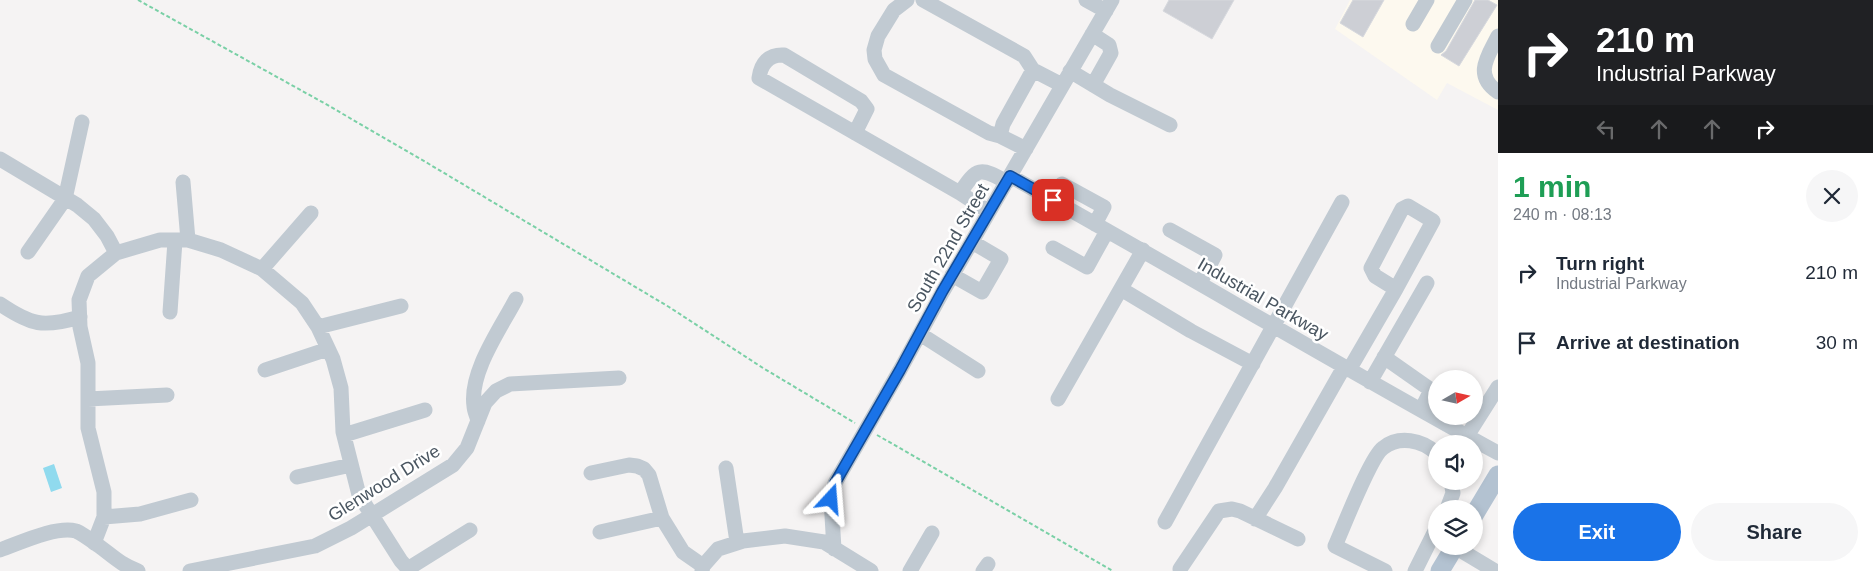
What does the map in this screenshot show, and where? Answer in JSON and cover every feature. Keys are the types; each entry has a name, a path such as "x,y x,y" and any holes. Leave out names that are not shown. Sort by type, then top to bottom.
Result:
{"main road":[{"path":"1483,500 1498,475"},
{"path":"1440,571 1450,555"}],"street":[{"path":"907,0 894,10 878,36 874,50 875,59 884,75 989,132 1026,148"},
{"path":"923,0 1024,56 1033,70 1062,85"},
{"path":"1086,0 1109,5"},
{"path":"1413,24 1427,0"},
{"path":"1438,46 1465,0"},
{"name":"South 22nd Street","path":"834,549 831,499 835,483 952,275 1109,5"},
{"path":"1092,34 1109,45 1111,53 1093,85"},
{"path":"1498,36 1485,61 1484,68 1486,78 1498,92"},
{"path":"855,132 867,109 861,101 784,55 775,55 769,58 760,72 759,78 990,212"},
{"path":"1000,136 1003,124 1033,70"},
{"path":"1070,71 1110,95 1170,125"},
{"path":"28,252 65,198 82,122"},
{"path":"0,159 77,205 94,219 116,253"},
{"name":"Industrial Parkway","path":"960,193 972,175 979,172 988,172 1053,200 1428,414"},
{"path":"170,312 181,241 183,182"},
{"path":"1165,522 1342,202"},
{"path":"1255,519 1396,289 1433,221 1408,206 1402,209 1371,268 1375,276 1396,289"},
{"path":"262,269 311,213"},
{"path":"1053,248 1087,267 1101,227"},
{"path":"1170,230 1215,255 1200,283"},
{"path":"94,543 104,517 104,492 88,428 88,362 80,327 79,300 88,276 116,253 134,246 160,240 181,241 221,250 262,269 302,303 318,328 333,359 341,388 344,435 359,495 403,568 470,530"},
{"path":"952,275 982,292 1001,259 972,242"},
{"path":"1058,399 1143,250"},
{"path":"1370,382 1427,283"},
{"path":"1121,289 1191,331 1253,364"},
{"path":"478,421 474,406 476,382 480,366 516,299"},
{"path":"0,304 19,317 36,324 64,322 80,317"},
{"path":"318,328 401,306"},
{"path":"920,334 978,371"},
{"path":"265,370 328,349"},
{"path":"1384,357 1432,390 1421,410"},
{"name":"Glenwood Drive","path":"190,571 315,546 372,515 453,465 467,448 485,403 496,391 510,384 619,378"},
{"path":"1468,435 1498,388"},
{"path":"88,399 166,395"},
{"path":"344,435 425,410"},
{"name":"Industrial Parkway","path":"1447,425 1465,435"},
{"path":"1385,571 1335,546 1378,452 1398,441 1418,441 1428,447"},
{"name":"Industrial Parkway","path":"1483,445 1498,453"},
{"path":"297,477 351,466"},
{"path":"591,473 630,466 644,469 649,476 662,518 682,552 703,569 718,549 737,542 785,536 824,542 871,571"},
{"path":"726,468 737,542"},
{"path":"104,517 140,514 191,500"},
{"path":"1180,569 1219,511 1232,509 1298,539"},
{"path":"600,532 662,518"},
{"path":"0,550 50,533 66,530 77,532 123,565 138,571"},
{"path":"910,571 932,533"},
{"path":"1415,571 1428,545"},
{"path":"1468,555 1495,571"}],"path":[{"path":"138,0 315,98 429,164 669,307 763,368 1113,571"}],"shaded area":[{"path":"1350,0 1498,0 1498,110 1447,83 1437,100 1335,29"}],"water":[{"path":"54,464 62,488 51,492 43,468"}],"building":[{"path":"1169,0 1234,0 1212,39 1163,11"},
{"path":"1353,0 1384,0 1363,37 1340,23"},
{"path":"1475,0 1488,0 1497,5 1459,66 1441,55 1446,51"}],"route":[{"path":"831,499 835,483 942,292 1010,176 1053,200"}]}
